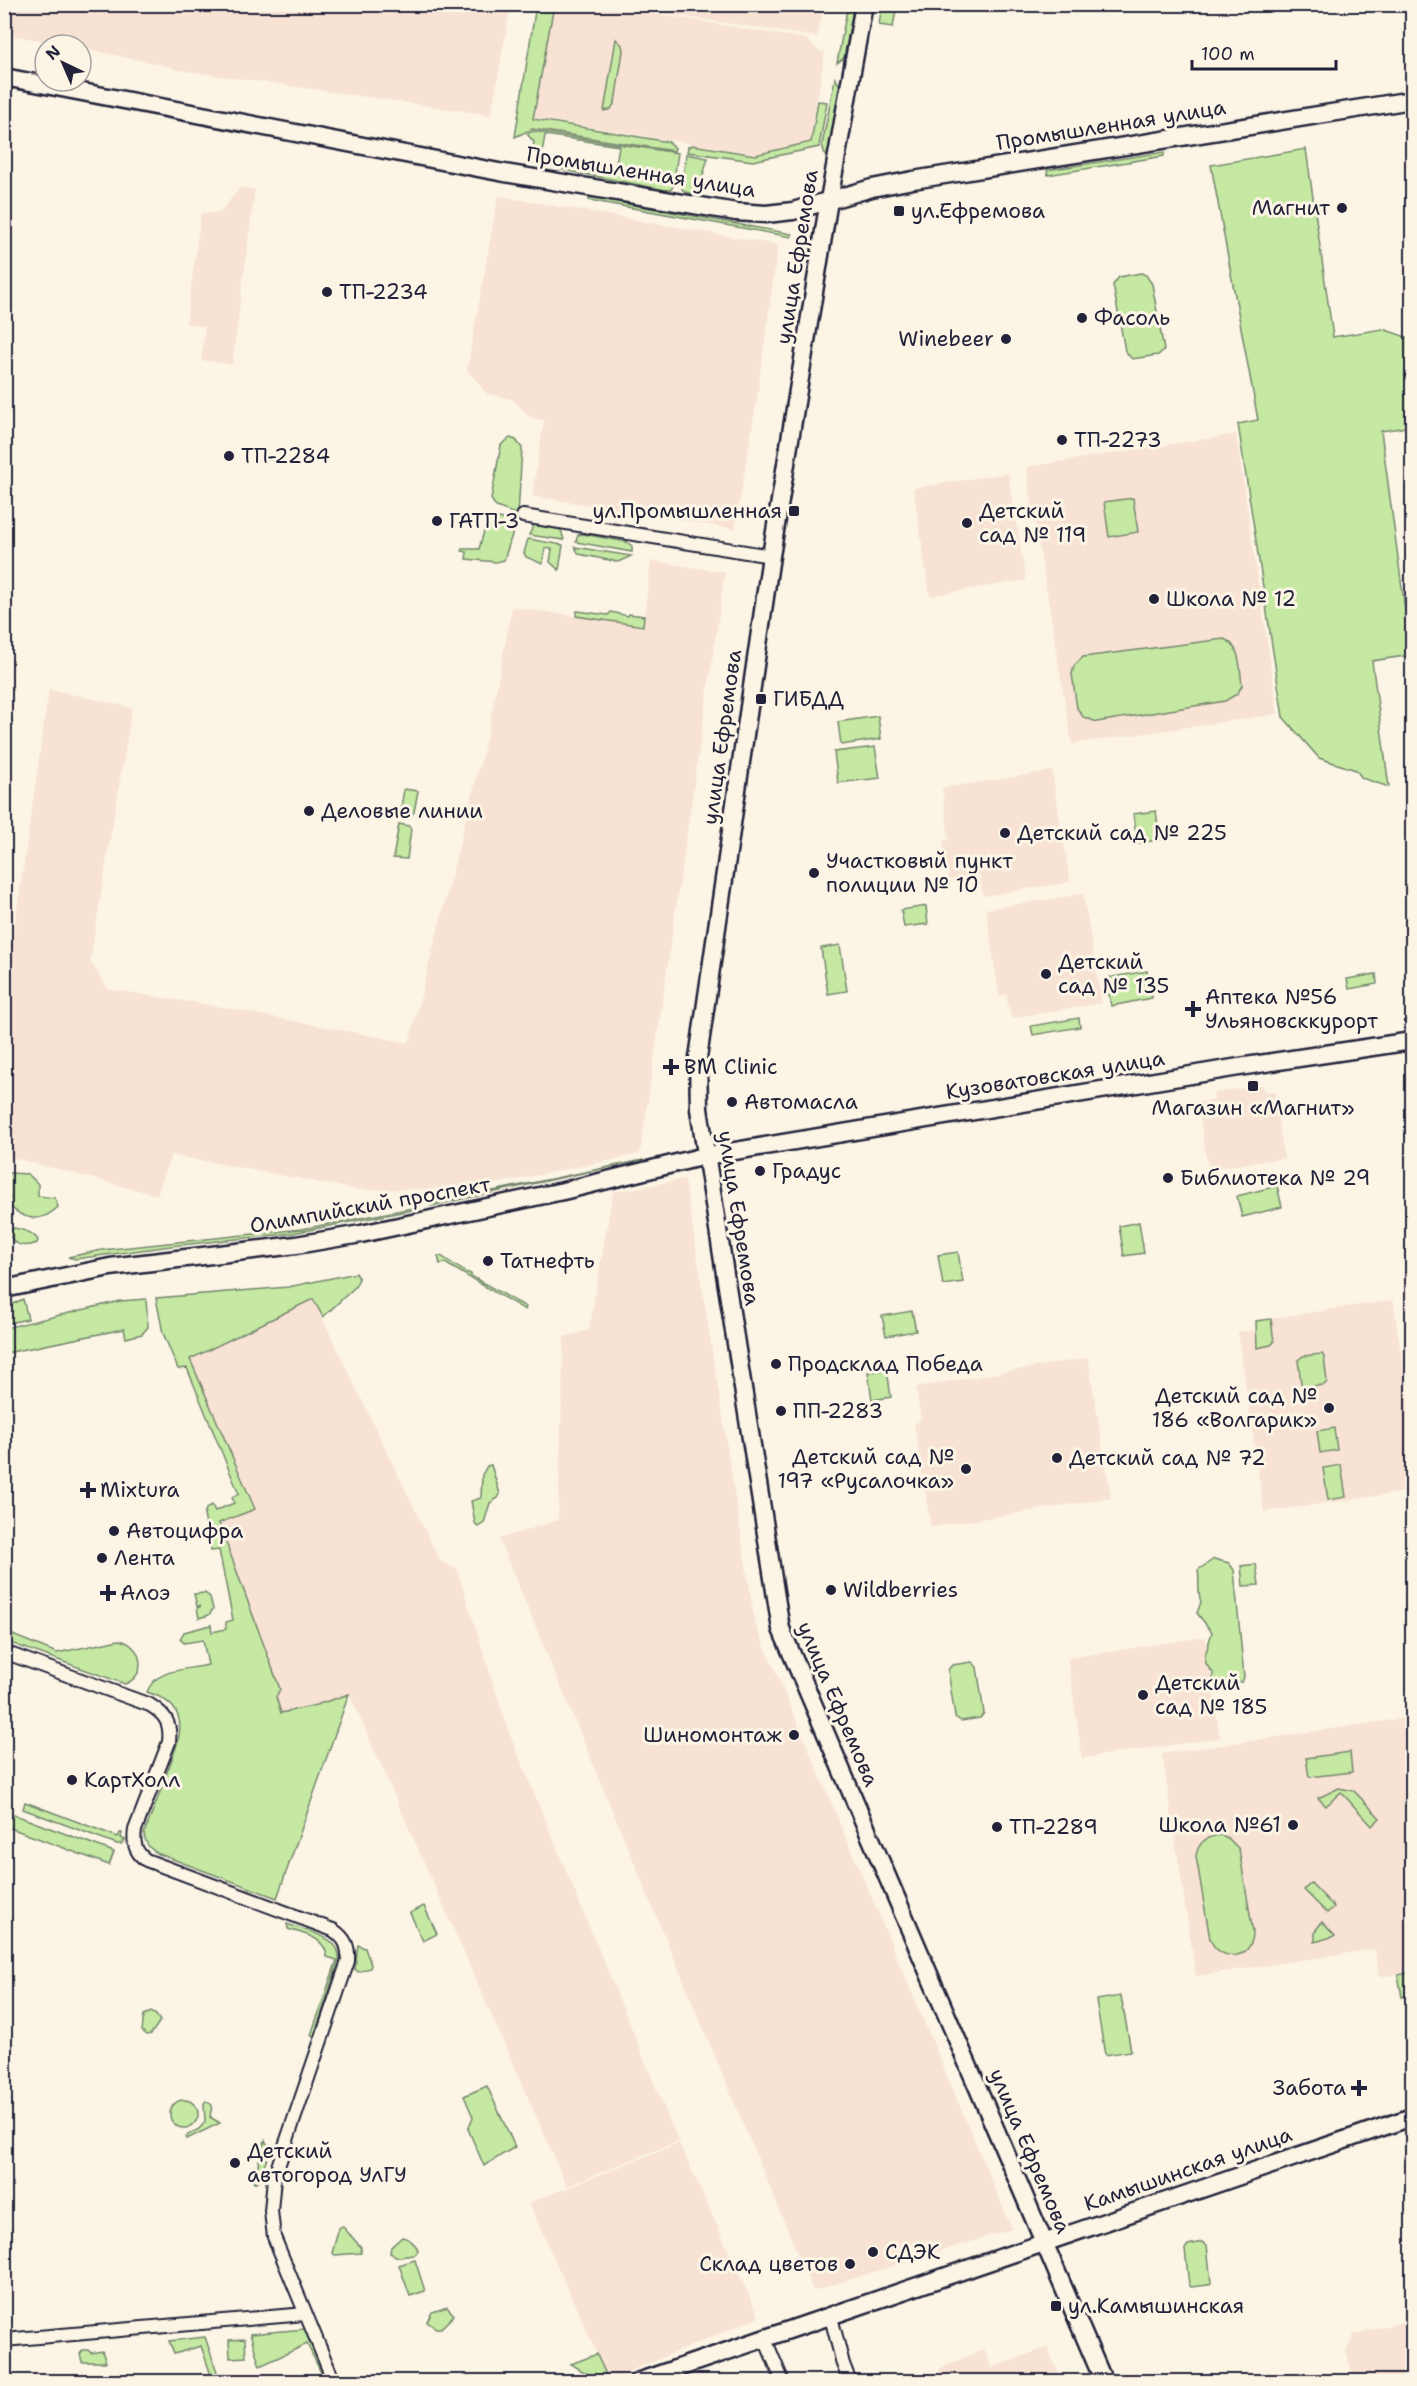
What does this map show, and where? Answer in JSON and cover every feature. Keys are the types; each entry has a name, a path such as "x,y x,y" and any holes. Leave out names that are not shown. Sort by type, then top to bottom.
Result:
{"street":[{"name":"улица Ефремова","path":"864,4 829,200 771,556 698,1058 699,1101 705,1156 781,1629 1104,2382"},
{"name":"Промышленная улица","path":"4,77 499,172 736,212 766,214 793,211 913,180 1413,100"},
{"path":"523,516 771,556"},
{"name":"Кузоватовская улица","path":"705,1156 1239,1067 1413,1041"},
{"name":"Олимпийский проспект","path":"4,1289 110,1267 286,1246 361,1234 563,1191 705,1156"},
{"path":"4,1652 150,1705 168,1719 171,1731 169,1742 135,1830 134,1840 139,1854 146,1860 333,1930 341,1935 346,1943 348,1961 274,2178 271,2211 274,2237 334,2382"},
{"name":"Камышинская улица","path":"637,2382 1413,2117"},
{"path":"4,2340 305,2314"},
{"path":"831,2317 850,2382"},
{"path":"765,2338 783,2382"}],"shaded area":[{"path":"5,4 511,4 491,115 172,69 172,67 93,51 93,33 33,33 33,39 5,34"},
{"path":"554,5 824,5 817,37 620,7 617,12 597,9 620,14 621,8 806,39 819,51 825,52 810,142 755,154 534,118"},
{"path":"240,188 255,189 232,365 201,360 205,327 186,323 201,213 220,212"},
{"path":"498,196 778,245 756,404 735,529 532,496 544,420 531,418 512,399 487,394 467,370"},
{"name":"Школа № 12","path":"1236,434 1278,714 1072,744 1026,467"},
{"name":"Детский сад № 119","path":"1008,473 1026,580 930,596 913,488"},
{"path":"651,561 725,572 640,1154 475,1188 360,1190 171,1155 157,1195 5,1156 5,994 49,689 132,708 90,961 108,989 216,1006 409,1043 489,728 512,607 643,626"},
{"name":"Детский сад № 225","path":"1052,771 1070,882 983,896 980,875 949,880 943,841 949,839 942,788"},
{"name":"Детский сад № 135","path":"1083,894 1102,1003 1011,1018 1006,995 999,996 986,909"},
{"path":"1263,1085 1264,1092 1274,1091 1284,1158 1208,1169 1198,1103 1214,1100 1213,1093"},
{"path":"685,1179 755,1623 1012,2229 813,2291 499,1539 558,1520 564,1337 589,1330 613,1192"},
{"path":"313,1299 440,1561 457,1569 508,1730 678,2141 567,2186 350,1695 281,1714 276,1697 280,1689 219,1524 256,1509 190,1359"},
{"name":"Детский сад № 186 «Волгарик»","path":"1393,1300 1412,1425 1412,1491 1264,1512 1238,1332 1256,1330 1255,1321"},
{"path":"1088,1358 1111,1498 931,1527 914,1424 921,1420 916,1387"},
{"name":"Детский сад № 185","path":"1205,1637 1220,1738 1082,1758 1068,1658"},
{"name":"Школа №61","path":"1412,1717 1412,1972 1379,1977 1375,1949 1196,1976 1162,1754"},
{"path":"679,2143 759,2317 609,2380 529,2203"},
{"path":"1412,2320 1412,2381 1355,2381 1346,2352 1354,2334"},
{"path":"1047,2347 1062,2381 944,2381 939,2369 984,2349 992,2368"}],"green space":[{"path":"848,4 854,5 844,58 837,63"},
{"path":"536,5 554,5 533,119 669,142 675,148 674,151 532,129 515,137"},
{"path":"882,5 897,5 893,27 879,25"},
{"path":"616,39 622,45 623,51 615,102 611,109 604,111"},
{"path":"835,78 840,86 827,161 822,145"},
{"path":"818,101 827,102 819,147 753,161 687,152 688,147 692,145 755,155 811,142"},
{"path":"533,131 678,153 673,187 665,190 559,169 556,164 562,160 615,170 619,146 545,135 542,154 532,151 534,142 527,134"},
{"path":"1306,149 1333,337 1383,329 1412,339 1412,426 1381,431 1411,655 1372,661 1389,787 1362,778 1356,770 1319,758 1283,717 1238,424 1258,420 1211,165"},
{"path":"1164,152 1164,156 1048,175 1047,170"},
{"path":"686,154 708,158 697,195 682,189"},
{"path":"589,197 792,234 791,237 589,200"},
{"path":"1141,273 1146,275 1152,284 1164,350 1158,355 1132,359 1125,351 1113,285 1119,277"},
{"path":"510,438 516,440 522,448 518,515 496,507 491,499 501,445"},
{"path":"1133,498 1138,532 1109,537 1104,502"},
{"path":"494,517 516,522 504,560 496,562 466,559 467,552 462,549 479,549 487,521"},
{"path":"534,525 561,530 564,540 529,535"},
{"path":"578,535 627,542 632,546 632,552 576,542"},
{"path":"528,539 563,545 559,570 550,562 552,549 545,548 543,564 526,557 524,553"},
{"path":"575,547 631,556 618,562 579,554"},
{"path":"577,611 644,616 643,626 576,616"},
{"path":"1224,639 1230,642 1237,652 1242,686 1237,694 1225,701 1097,722 1083,717 1077,708 1072,674 1074,666 1083,657"},
{"path":"878,716 881,739 841,745 838,722"},
{"path":"875,747 880,778 838,783 834,752"},
{"path":"404,789 418,791 412,815 400,814"},
{"path":"1156,811 1160,840 1137,843 1133,814"},
{"path":"399,824 409,826 411,829 407,859 393,858"},
{"path":"926,906 928,924 904,927 901,910"},
{"path":"840,945 847,991 828,994 821,948"},
{"path":"1147,971 1152,998 1111,1006 1106,978"},
{"path":"1376,974 1377,984 1349,989 1347,979"},
{"path":"1079,1018 1080,1027 1033,1035 1031,1026"},
{"path":"643,1160 431,1206 429,1204"},
{"path":"8,1173 28,1174 38,1184 38,1196 55,1198 58,1207 39,1218 26,1217 14,1210 8,1204 10,1198 5,1188 5,1176"},
{"path":"1277,1186 1282,1207 1242,1217 1237,1196"},
{"path":"418,1207 293,1233 75,1259 68,1257 102,1250 302,1229"},
{"path":"1139,1222 1144,1253 1124,1256 1119,1226"},
{"path":"14,1228 31,1233 38,1240 37,1243 24,1246 17,1243 9,1234 9,1231"},
{"path":"958,1252 963,1282 943,1285 938,1255"},
{"path":"438,1256 526,1307 525,1310 445,1263 440,1264"},
{"path":"356,1273 359,1279 355,1287 323,1317 313,1299 190,1359 255,1509 219,1523 280,1689 276,1697 281,1713 349,1694 277,1898 159,1854 150,1848 144,1833 175,1749 180,1726 178,1716 172,1706 162,1698 147,1692 151,1684 164,1674 208,1665 203,1640 184,1643 180,1639 184,1632 211,1625 212,1632 226,1629 226,1622 233,1620 219,1550 211,1551 204,1515 206,1509 212,1505 215,1511 234,1503 232,1497 239,1494 187,1368 178,1369 163,1333 156,1298 288,1287"},
{"path":"23,1299 28,1319 8,1323 5,1308"},
{"path":"146,1299 148,1327 142,1334 126,1338 124,1329 6,1353 5,1328 120,1301"},
{"path":"912,1311 916,1331 886,1336 882,1316"},
{"path":"1271,1319 1274,1342 1271,1345 1257,1348 1256,1321"},
{"path":"1322,1354 1327,1382 1324,1385 1304,1387 1301,1383 1298,1360 1303,1356"},
{"path":"887,1370 891,1397 872,1400 868,1372"},
{"path":"1334,1428 1337,1450 1320,1453 1317,1431"},
{"path":"491,1465 500,1494 490,1503 484,1523 478,1527 475,1523 471,1501 481,1498 482,1475 487,1466"},
{"path":"1341,1465 1346,1497 1328,1500 1323,1468"},
{"path":"1214,1559 1229,1563 1234,1570 1244,1677 1242,1682 1233,1682 1217,1692 1212,1689 1213,1673 1206,1664 1205,1656 1212,1632 1197,1613 1201,1602 1198,1570"},
{"path":"1256,1564 1259,1585 1243,1586 1241,1566"},
{"path":"205,1593 210,1597 213,1609 209,1615 199,1618 197,1608 201,1606 197,1606 194,1594"},
{"path":"4,1610 10,1634 57,1653 119,1640 127,1643 133,1647 140,1660 137,1674 133,1680 125,1684 5,1641"},
{"path":"972,1662 977,1667 984,1713 980,1718 961,1721 955,1717 948,1670 952,1665"},
{"path":"1350,1752 1352,1772 1309,1777 1306,1758"},
{"path":"1339,1788 1354,1791 1380,1818 1372,1826 1341,1792 1326,1806 1318,1798"},
{"path":"25,1802 118,1837 122,1833 121,1838 125,1840 117,1844 23,1809"},
{"path":"15,1815 114,1852 109,1865 5,1826 5,1818 9,1820"},
{"path":"1221,1835 1228,1838 1239,1849 1253,1932 1248,1948 1235,1955 1221,1952 1210,1939 1196,1856 1204,1841"},
{"path":"1311,1883 1334,1907 1327,1913 1304,1890"},
{"path":"424,1906 437,1934 423,1941 410,1913"},
{"path":"1322,1922 1335,1936 1315,1942 1315,1931"},
{"path":"287,1924 329,1940 338,1952 339,1960 314,2036 311,2035 337,1960 327,1957 323,1945 313,1937 288,1929"},
{"path":"358,1945 365,1948 371,1965 370,1968 358,1972 355,1969"},
{"path":"1412,1972 1412,1995 1402,1997 1398,1975"},
{"path":"1121,1996 1131,2051 1105,2055 1096,2000"},
{"path":"151,2012 160,2021 151,2034 147,2035 142,2031 144,2015"},
{"path":"487,2086 515,2147 484,2166 468,2129 473,2117 464,2096"},
{"path":"184,2100 194,2104 198,2114 194,2124 184,2128 174,2124 170,2114 174,2104"},
{"path":"206,2101 212,2105 210,2117 220,2123 187,2139 186,2136 199,2129 205,2122 204,2103"},
{"path":"265,2140 270,2149 260,2179 255,2183 253,2182"},
{"path":"342,2226 361,2247 361,2253 335,2255 332,2253 339,2228"},
{"path":"402,2237 410,2240 416,2246 418,2251 415,2255 398,2257 390,2253 391,2247"},
{"path":"1202,2242 1207,2245 1211,2283 1191,2287 1185,2249 1188,2245"},
{"path":"415,2260 425,2291 410,2296 399,2265"},
{"path":"447,2307 454,2315 441,2328 436,2328 427,2322 432,2312"},
{"path":"305,2329 328,2381 325,2381 307,2344 260,2366 250,2334"},
{"path":"205,2337 217,2372 214,2378 220,2381 213,2381 201,2346 174,2354 169,2341"},
{"path":"245,2339 246,2357 230,2358 229,2340"},
{"path":"83,2350 91,2353 102,2351 106,2362 82,2362 80,2354"},
{"path":"597,2354 609,2381 594,2378 571,2364"}],"place":[{"name":"Магнит","path":"1342,208"},
{"name":"ул.Ефремова","path":"899,211"},
{"name":"ТП-2234","path":"327,292"},
{"name":"Фасоль","path":"1082,318"},
{"name":"Winebeer","path":"1006,339"},
{"name":"ТП-2273","path":"1062,440"},
{"name":"ТП-2284","path":"229,456"},
{"name":"ул.Промышленная","path":"794,511"},
{"name":"ГАТП-3","path":"437,521"},
{"name":"Детский сад № 119","path":"967,523"},
{"name":"Школа № 12","path":"1154,599"},
{"name":"ГИБДД","path":"761,699"},
{"name":"Деловые линии","path":"309,811"},
{"name":"Детский сад № 225","path":"1005,833"},
{"name":"Участковый пункт полиции № 10","path":"814,873"},
{"name":"Детский сад № 135","path":"1046,974"},
{"name":"Аптека №56 Ульяновсккурорт","path":"1193,1009"},
{"name":"BM Clinic","path":"671,1067"},
{"name":"Магазин «Магнит»","path":"1253,1086"},
{"name":"Автомасла","path":"732,1102"},
{"name":"Градус","path":"760,1171"},
{"name":"Библиотека № 29","path":"1168,1178"},
{"name":"Татнефть","path":"488,1261"},
{"name":"Продсклад Победа","path":"776,1364"},
{"name":"Детский сад № 186 «Волгарик»","path":"1329,1408"},
{"name":"ПП-2283","path":"781,1411"},
{"name":"Детский сад № 72","path":"1057,1458"},
{"name":"Детский сад № 197 «Русалочка»","path":"966,1469"},
{"name":"Mixtura","path":"88,1490"},
{"name":"Автоцифра","path":"114,1531"},
{"name":"Лента","path":"102,1558"},
{"name":"Wildberries","path":"831,1590"},
{"name":"Алоэ","path":"108,1593"},
{"name":"Детский сад № 185","path":"1143,1695"},
{"name":"Шиномонтаж","path":"794,1735"},
{"name":"КартХолл","path":"72,1780"},
{"name":"Школа №61","path":"1293,1825"},
{"name":"ТП-2289","path":"997,1827"},
{"name":"Забота","path":"1359,2088"},
{"name":"Детский автогород УлГУ","path":"235,2163"},
{"name":"СДЭК","path":"873,2252"},
{"name":"Склад цветов","path":"850,2264"},
{"name":"ул.Камышинская","path":"1056,2306"}]}
